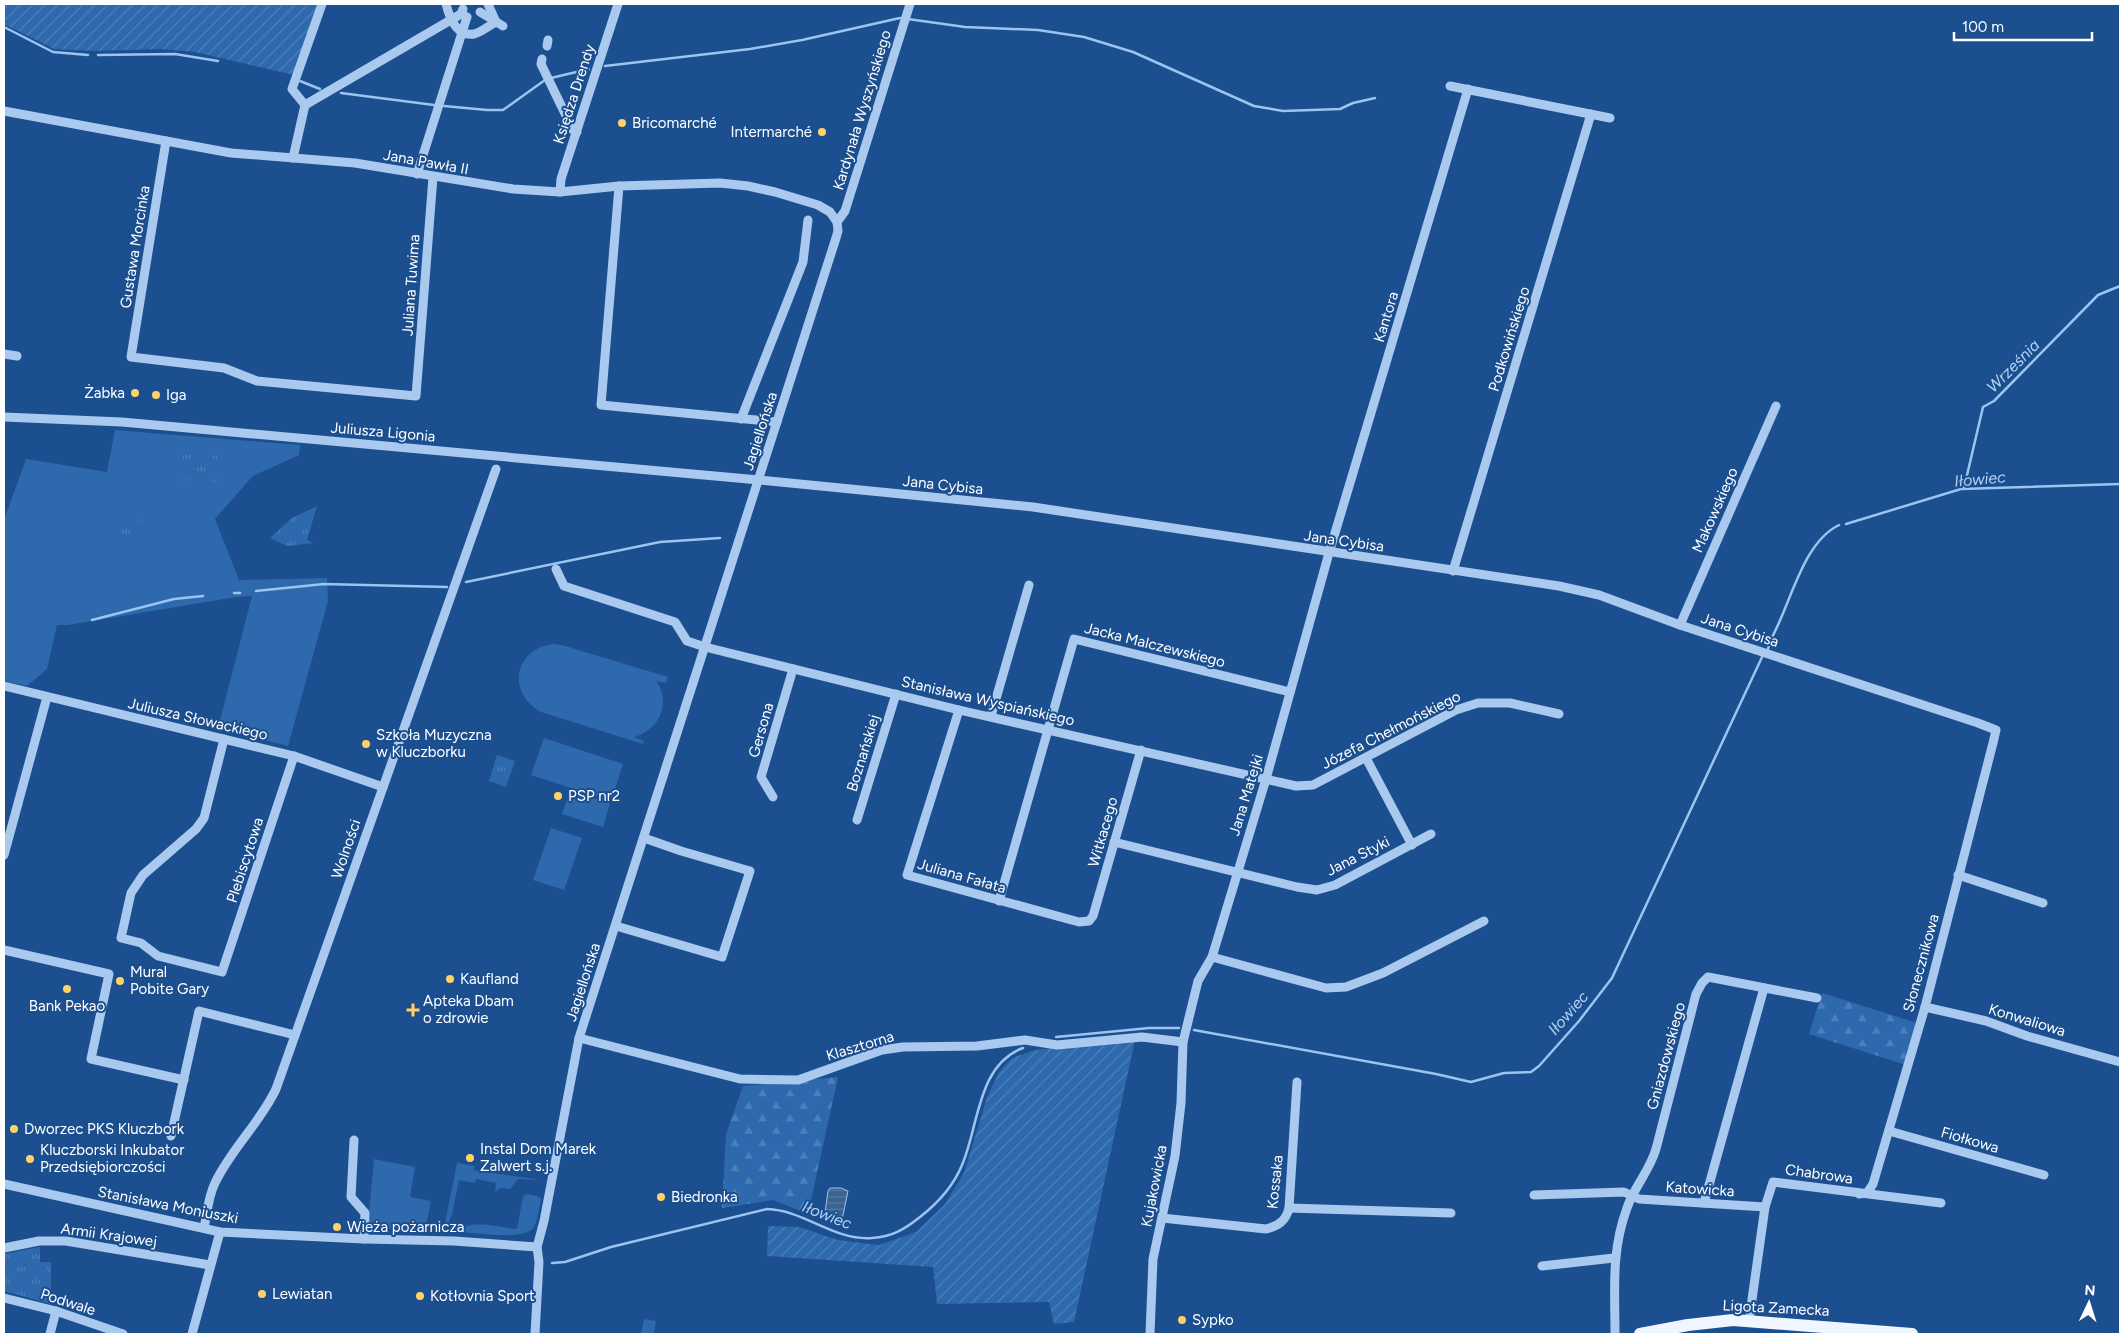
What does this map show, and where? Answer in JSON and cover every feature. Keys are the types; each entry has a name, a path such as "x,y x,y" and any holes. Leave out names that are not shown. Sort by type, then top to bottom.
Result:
{"main road":[{"name":"Ligota Zamecka","path":"1640,1334 1710,1321 1749,1321 1912,1334"}],"street":[{"path":"305,105 292,89 322,4"},
{"path":"446,4 450,20 462,32 474,34 499,24"},
{"path":"488,4 499,24"},
{"name":"Księdza Drendy","path":"560,192 561,179 618,4"},
{"name":"Kardynała Wyszyńskiego","path":"837,222 845,211 910,4"},
{"path":"293,158 305,105 450,20 462,11 467,17 417,174"},
{"path":"480,12 499,24"},
{"path":"542,59 541,64 573,130 577,132"},
{"path":"1450,86 1610,118"},
{"name":"Kantora","path":"1329,553 1468,89"},
{"name":"Jana Pawła II","path":"4,111 231,153 355,163 513,189 560,192 620,186 720,183 748,186 818,205 830,212 837,222"},
{"name":"Podkowińskiego","path":"1452,571 1591,114"},
{"name":"Gustawa Morcinka","path":"166,141 131,357 224,368 257,381 416,396"},
{"name":"Juliana Tuwima","path":"416,396 433,177"},
{"path":"620,186 601,406 777,422"},
{"path":"741,418 803,262 808,220"},
{"name":"Jagiellońska","path":"535,1334 539,1262 538,1246 579,1038 836,238 838,231 837,222"},
{"path":"4,354 17,356"},
{"name":"Makowskiego","path":"1680,625 1776,406"},
{"name":"Juliusza Ligonia","path":"4,417 110,421 759,480"},
{"name":"Wolności","path":"204,1228 214,1184 267,1109 276,1089 496,468"},
{"name":"Jana Cybisa","path":"759,480 1033,508 1579,590 1600,595 1680,625 1996,730"},
{"name":"Jana Matejki","path":"1183,1042 1198,981 1212,957 1266,779 1329,553"},
{"path":"556,569 564,586 674,622 687,640 705,647"},
{"path":"991,716 1029,585"},
{"name":"Jacka Malczewskiego","path":"1048,729 1074,639 1290,692"},
{"name":"Stanisława Wyspiańskiego","path":"705,647 959,710 1266,779"},
{"name":"Gersona","path":"773,797 761,778 793,669"},
{"name":"Juliusza Słowackiego","path":"4,686 294,756 383,788"},
{"name":"Boznańskiej","path":"857,820 896,694"},
{"path":"4,855 47,697"},
{"name":"Józefa Chełmońskiego","path":"1266,779 1296,786 1313,785 1456,710 1478,703 1510,703 1559,714"},
{"name":"Juliana Fałata","path":"959,710 907,875 1079,922 1089,921"},
{"path":"999,901 1048,729"},
{"name":"Słonecznikowa","path":"1859,1194 1867,1193 1874,1184 1925,1007 1996,730"},
{"name":"Plebiscytowa","path":"224,739 204,818 196,829 143,875 131,893 121,938 141,943 158,956 222,972 294,756"},
{"name":"Witkacego","path":"1089,921 1093,916 1141,750"},
{"path":"1366,758 1412,844"},
{"name":"Jana Styki","path":"1114,842 1297,887 1317,890 1335,885 1431,834"},
{"path":"616,926 722,957 750,871 644,838"},
{"path":"1958,875 2044,903"},
{"path":"1212,957 1326,988 1346,987 1383,973 1484,920"},
{"path":"4,950 109,974 91,1059 184,1080"},
{"name":"Gniazdowskiego","path":"1633,1196 1650,1166 1656,1149 1696,994 1702,983 1708,977 1817,998"},
{"path":"1704,1203 1764,988"},
{"name":"Konwaliowa","path":"1925,1007 1986,1022 2027,1036 2120,1062"},
{"path":"171,1136 199,1011 295,1035"},
{"name":"Klasztorna","path":"579,1038 740,1079 798,1080 882,1050 903,1046 977,1046 1026,1040 1056,1045 1142,1038 1183,1042"},
{"name":"Kujakowicka","path":"1150,1334 1153,1259 1175,1156 1181,1103 1183,1042"},
{"name":"Kossaka","path":"1162,1218 1266,1229 1279,1225 1288,1215 1289,1208 1297,1082"},
{"name":"Fiołkowa","path":"1889,1131 2044,1175"},
{"path":"354,1140 351,1197 365,1213 364,1239"},
{"name":"Chabrowa","path":"1749,1321 1765,1207 1773,1182 1941,1203"},
{"name":"Stanisława Moniuszki","path":"4,1184 220,1232 538,1246"},
{"name":"Katowicka","path":"1534,1195 1624,1192 1639,1199 1765,1207"},
{"path":"1615,1334 1614,1258 1624,1216 1633,1196"},
{"path":"1289,1208 1451,1213"},
{"path":"192,1334 220,1232"},
{"name":"Armii Krajowej","path":"4,1248 39,1241 66,1241 210,1265"},
{"path":"1542,1266 1614,1258"},
{"name":"Podwale","path":"4,1298 56,1311 123,1334"},
{"path":"50,1334 56,1311"}],"green space":[{"path":"4,4 318,4 294,75 195,52 161,49 94,51 54,49 4,24"},
{"path":"115,430 300,445 299,455 253,476 215,519 239,580 327,578 328,601 288,746 218,728 252,596 236,597 68,625 57,625 47,669 27,686 4,681 4,520 26,459 107,472"},
{"path":"183,454 218,456 216,482 181,480"},
{"path":"317,506 307,540 314,543 287,546 270,538 292,518"},
{"path":"129,516 139,520 143,530 139,540 129,544 119,540 115,530 119,520"},
{"path":"553,644 562,645 668,677 666,683 656,681 661,689 663,698 663,707 660,715 650,728 634,737 644,741 643,744 541,712 530,704 523,694 519,683 519,673 523,663 530,654 540,648"},
{"path":"544,738 623,764 611,801 531,775"},
{"path":"497,755 515,761 506,787 489,781"},
{"path":"570,791 610,803 603,827 562,814"},
{"path":"551,828 582,838 564,890 533,880"},
{"path":"1822,993 1917,1023 1906,1065 1809,1034"},
{"path":"1135,1040 1074,1322 1054,1324 1049,1302 937,1304 933,1267 767,1256 768,1226 799,1227 838,1240 879,1245 916,1232 944,1205 964,1173 987,1097 999,1072 1012,1058 1035,1050"},
{"path":"838,1077 808,1214 773,1200 722,1208 726,1134 743,1086"},
{"path":"374,1159 415,1167 410,1197 431,1201 425,1230 372,1228 368,1223"},
{"path":"457,1163 475,1166 474,1170 542,1180 518,1179 510,1189 501,1188 495,1192 496,1183 476,1179 475,1183 459,1180 452,1215 446,1229 444,1228"},
{"path":"528,1194 541,1199 534,1227 529,1231 511,1235 460,1232 469,1225 517,1229 523,1196"},
{"path":"40,1247 40,1262 51,1262 51,1304 4,1291 4,1254"},
{"path":"644,1319 656,1321 654,1334 641,1334"}],"water":[{"path":"830,1188 841,1188 848,1191 842,1220 828,1216 825,1213"}],"waterway":[{"path":"605,66 750,49 802,40 900,18"},
{"path":"908,19 965,27 1038,30 1084,37 1133,52 1254,106 1283,111 1340,109 1353,103 1375,98"},
{"path":"4,27 53,52 88,55"},
{"path":"98,55 175,54 218,61"},
{"path":"551,78 589,69"},
{"path":"444,106 503,110 545,80"},
{"path":"300,81 320,89"},
{"path":"341,93 434,105"},
{"name":"Września","path":"1964,488 1983,407 1994,401 2098,295 2120,286"},
{"name":"Iłowiec","path":"1846,524 1961,489 2120,484"},
{"name":"Iłowiec","path":"1768,649 1806,560 1826,534 1839,525"},
{"path":"466,582 660,542 720,538"},
{"path":"256,591 324,584 447,587"},
{"path":"234,593 240,593"},
{"path":"92,620 174,599 203,596"},
{"name":"Iłowiec","path":"1194,1030 1471,1082 1504,1073 1531,1072 1539,1066 1579,1021 1612,978 1763,655"},
{"name":"Iłowiec","path":"1056,1037 1149,1028 1179,1028"},
{"name":"Iłowiec","path":"552,1263 565,1262 611,1247 767,1209 794,1214 845,1235 858,1238 886,1236 898,1232 927,1212 950,1187 968,1149 988,1082 996,1068 1008,1056 1023,1048"}],"place":[{"name":"Bricomarché","path":"622,123"},
{"name":"Intermarché","path":"822,132"},
{"name":"Żabka","path":"135,393"},
{"name":"Iga","path":"156,395"},
{"name":"Szkoła Muzyczna w Kluczborku","path":"366,744"},
{"name":"PSP nr2","path":"558,796"},
{"name":"Kaufland","path":"450,979"},
{"name":"Mural Pobite Gary","path":"120,981"},
{"name":"Bank Pekao","path":"67,989"},
{"name":"Apteka Dbam o zdrowie","path":"413,1010"},
{"name":"Dworzec PKS Kluczbork","path":"14,1129"},
{"name":"Instal Dom Marek Zalwert s.j.","path":"470,1158"},
{"name":"Kluczborski Inkubator Przedsiębiorczości","path":"30,1159"},
{"name":"Biedronka","path":"661,1197"},
{"name":"Wieża pożarnicza","path":"337,1227"},
{"name":"Lewiatan","path":"262,1294"},
{"name":"Kotłovnia Sport","path":"420,1296"},
{"name":"Sypko","path":"1182,1320"}]}
